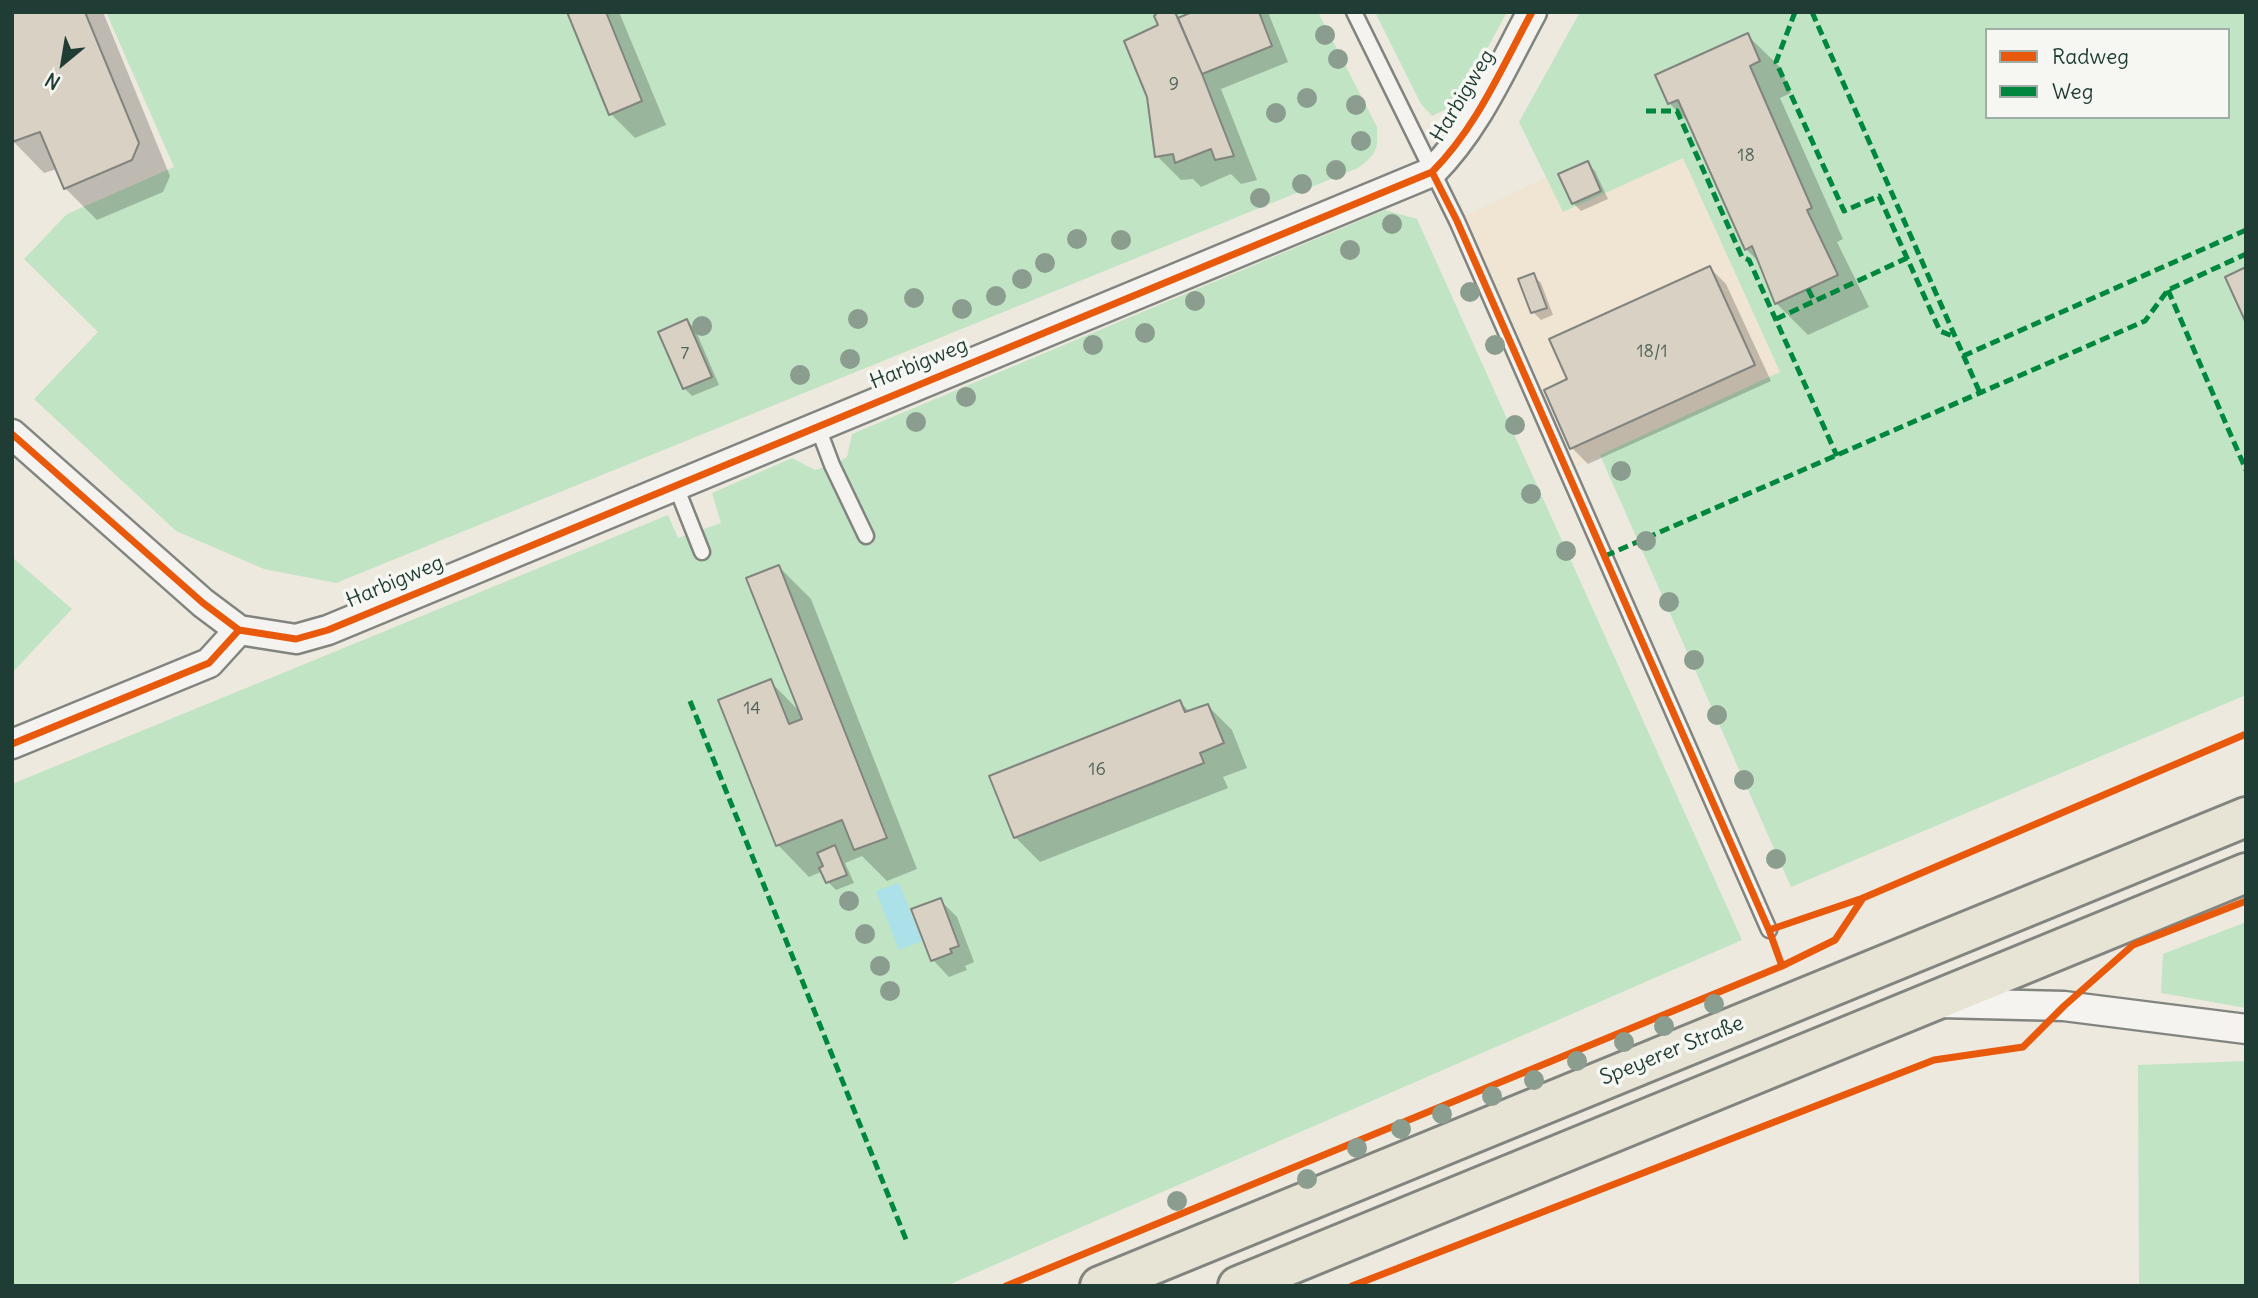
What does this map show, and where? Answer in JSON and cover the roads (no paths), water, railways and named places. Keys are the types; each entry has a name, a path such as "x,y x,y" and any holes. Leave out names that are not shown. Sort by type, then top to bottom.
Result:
{"main road":[{"name":"Speyerer Straße","path":"1100,1286 2246,817"},
{"path":"1238,1286 2246,873"}],"street":[{"name":"Harbigweg","path":"12,434 203,603 239,630 296,639 328,629 1432,172 1450,154 1469,127 1532,12"},
{"path":"12,744 209,663 239,630"},
{"path":"1927,1003 2064,1006 2246,1029"}],"lane":[{"path":"1354,12 1457,221 1769,930"},
{"path":"817,425 832,465 866,536"},
{"path":"675,484 702,552"}],"water":[{"path":"899,883 922,941 899,950 876,891"}]}
